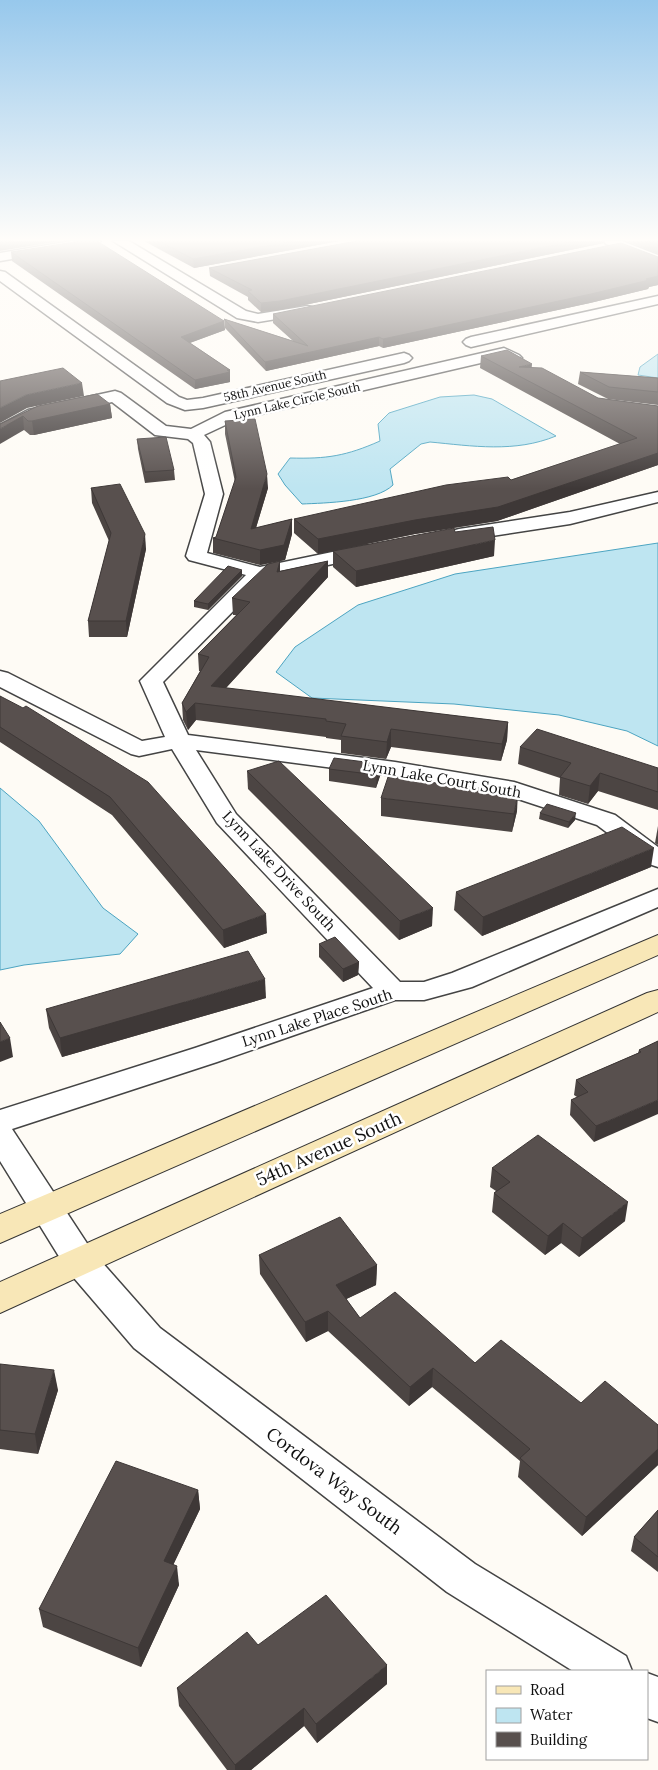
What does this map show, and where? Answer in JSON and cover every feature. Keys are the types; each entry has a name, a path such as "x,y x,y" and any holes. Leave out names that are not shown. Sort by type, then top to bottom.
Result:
{"main road":[{"path":"0,1229 658,944"},
{"name":"54th Avenue South","path":"0,1298 658,1000"}],"street":[{"name":"58th Avenue South","path":"67,324 173,400 185,404 203,403 416,355"},
{"path":"455,346 554,324"},
{"name":"Lynn Lake Circle South","path":"193,434 231,416 504,353 529,366"},
{"path":"0,432 34,414 115,396 161,431 193,434 201,442 214,494 196,556 260,573 386,547"},
{"path":"444,537 570,518 658,497"},
{"name":"Lynn Lake Drive South","path":"260,573 151,681 180,741 226,818 393,991"},
{"path":"0,678 138,749 180,741"},
{"name":"Lynn Lake Court South","path":"180,741 395,769 514,789 606,820 658,859"},
{"name":"Lynn Lake Place South","path":"0,1121 206,1055 393,991 424,991 462,980 658,897"},
{"path":"0,1135 80,1261"},
{"name":"Cordova Way South","path":"80,1261 147,1338 461,1578 609,1670"}],"water":[{"path":"658,354 658,378 638,375 640,367"},
{"path":"474,395 492,399 556,436 525,445 493,447 430,442 421,444 390,469 393,485 375,495 350,500 302,504 278,474 290,458 336,456 380,441 378,424 389,413 440,397"},
{"path":"658,543 658,746 627,731 559,715 454,704 312,698 276,672 295,647 358,605 455,574"},
{"path":"0,788 39,821 103,908 138,934 120,954 24,965 0,970"}],"building":[{"path":"114,324 217,324 181,337 230,370 227,370 230,372 195,380"},
{"path":"228,324 238,324 308,346 284,324 454,324 383,339 379,337 265,362"},
{"path":"507,350 532,364 519,367 542,368 598,398 658,406 658,453 498,507 415,520 318,539 294,519 446,485 508,477 511,480 637,438 481,356"},
{"path":"63,368 82,383 26,395 0,408 0,381"},
{"path":"580,372 658,378 658,392 609,387"},
{"path":"97,394 110,404 32,421 28,421 23,416 0,429 0,424 38,406"},
{"path":"255,419 267,474 251,529 292,519 284,545 260,550 213,538 216,537 236,477 225,421"},
{"path":"166,437 174,470 145,472 137,439"},
{"path":"120,484 145,534 126,621 88,621 111,533 91,488"},
{"path":"493,527 495,540 356,571 333,551 454,528 455,532"},
{"path":"280,561 277,572 328,561 211,686 508,722 502,744 391,729 387,742 341,736 346,724 326,721 326,719 195,703 186,712 182,703 209,657 198,654 250,602 232,598 268,564"},
{"path":"228,566 242,570 208,604 194,601"},
{"path":"0,696 23,708 26,706 148,782 266,914 223,930 110,797 0,727"},
{"path":"537,729 658,768 658,792 600,773 590,786 560,777 571,763 520,747"},
{"path":"334,758 381,764 377,775 329,769"},
{"path":"279,761 433,908 400,921 247,771"},
{"path":"388,777 518,793 514,814 381,798"},
{"path":"547,804 576,813 569,822 540,813"},
{"path":"622,827 654,848 483,917 456,892"},
{"path":"335,937 359,962 343,969 319,944"},
{"path":"248,951 265,979 60,1038 46,1009"},
{"path":"0,1022 10,1038 0,1042"},
{"path":"658,1041 658,1100 596,1126 571,1100 588,1092 576,1080 641,1052 639,1050"},
{"path":"538,1135 628,1202 582,1238 563,1223 548,1236 494,1193 510,1182 492,1168"},
{"path":"340,1217 377,1265 336,1285 360,1318 395,1292 475,1363 501,1340 581,1403 605,1381 658,1425 658,1449 586,1517 520,1458 530,1449 433,1368 410,1387 328,1311 305,1322 259,1255"},
{"path":"0,1364 54,1370 35,1434 0,1430"},
{"path":"116,1461 198,1490 164,1561 177,1566 138,1648 39,1609"},
{"path":"658,1510 658,1557 634,1537"},
{"path":"326,1595 387,1665 316,1724 304,1708 235,1765 177,1688 247,1632 258,1645"}]}
